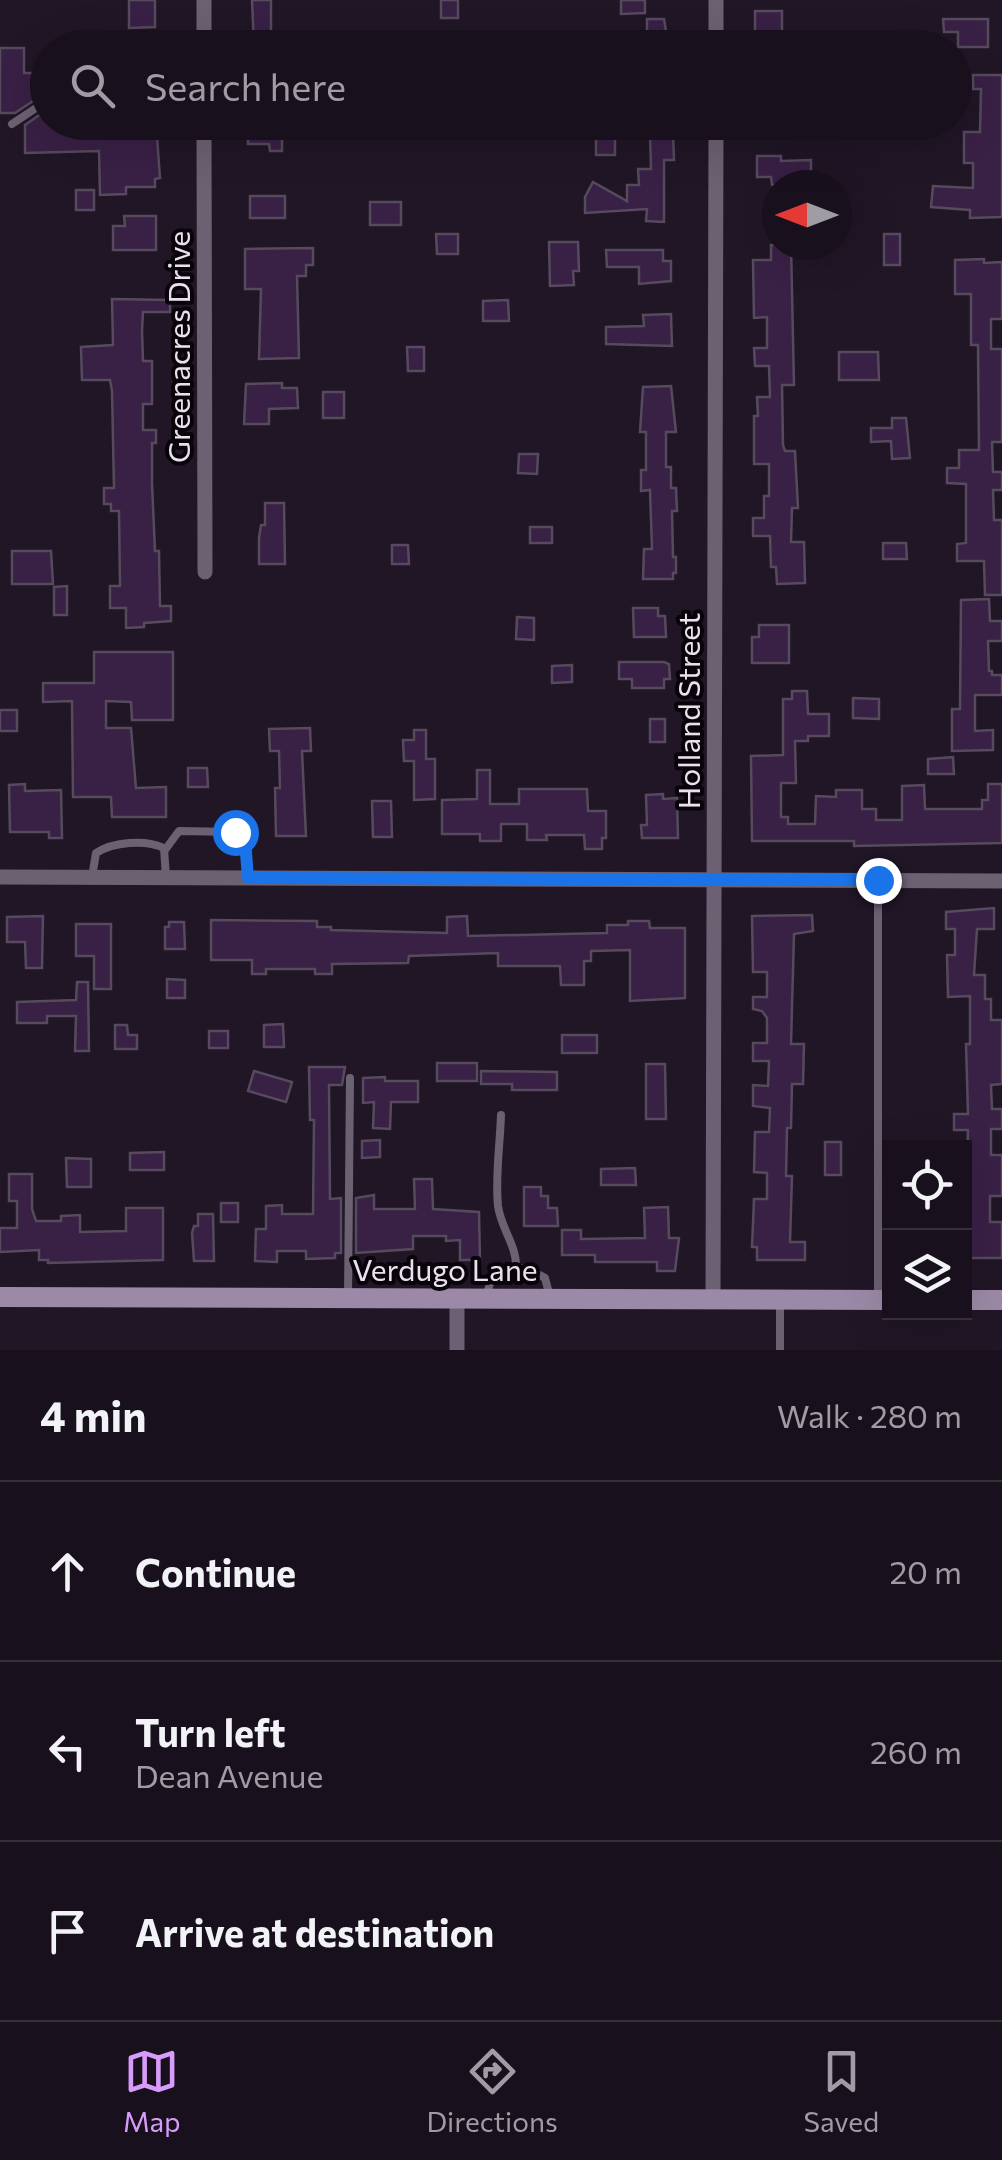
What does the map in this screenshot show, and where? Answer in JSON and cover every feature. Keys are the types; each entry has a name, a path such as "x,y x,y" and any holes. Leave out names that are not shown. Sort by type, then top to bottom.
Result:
{"street":[{"path":"204,0 204,30"},
{"path":"716,0 716,30"},
{"name":"Greenacres Drive","path":"204,140 204,572"},
{"name":"Holland Street","path":"713,1299 716,140"},
{"path":"0,876 1002,880"},
{"name":"Verdugo Lane","path":"0,1296 882,1300"},
{"path":"457,1350 458,1298"},
{"path":"972,1300 1002,1300"}],"lane":[{"path":"12,124 30,112"},
{"path":"166,877 165,850 179,831 235,832 245,840 248,878"},
{"path":"92,877 96,853 108,845 156,844 165,850"},
{"path":"878,880 883,1230"},
{"path":"348,1298 350,1078"},
{"path":"501,1115 498,1207 517,1253 516,1268"},
{"path":"487,1298 494,1274 516,1268 546,1278 550,1298"},
{"path":"780,1299 780,1350"}],"building":[{"path":"129,0 155,0 155,27 129,28"},
{"path":"252,0 271,0 271,30 253,30"},
{"path":"441,0 458,0 458,18 441,18"},
{"path":"621,0 645,0 645,13 621,14"},
{"path":"755,11 782,11 782,30 755,30"},
{"path":"647,19 664,19 666,30 647,30"},
{"path":"943,19 988,19 988,47 972,47 972,30 944,30"},
{"path":"0,48 24,48 24,73 30,73 30,103 15,113 0,113"},
{"path":"973,75 1002,75 1002,217 970,218 970,210 931,207 933,186 973,188 973,163 964,163 964,140 972,140 972,132 980,132 981,89 973,89"},
{"path":"30,122 30,140 157,140 160,178 155,179 155,187 126,187 126,194 100,195 99,151 25,153 25,125"},
{"path":"248,140 282,140 282,151 270,151 269,144 248,144"},
{"path":"596,140 615,140 615,155 596,155"},
{"path":"650,140 673,140 674,160 664,160 664,222 646,221 647,209 585,213 585,197 593,182 627,201 627,185 639,185 638,169 651,169"},
{"path":"757,156 781,156 781,161 811,160 811,170 762,170 762,177 757,177"},
{"path":"76,190 94,190 94,210 76,210"},
{"path":"250,196 285,196 285,218 250,218"},
{"path":"370,202 401,202 401,225 370,225"},
{"path":"124,216 156,216 156,250 113,250 113,226 125,226"},
{"path":"436,234 458,234 458,254 437,254"},
{"path":"884,234 900,234 900,265 884,265"},
{"path":"549,242 578,242 579,271 573,271 574,285 550,286"},
{"path":"313,248 313,265 306,265 306,276 297,276 299,358 259,359 261,289 245,289 245,249"},
{"path":"606,250 663,250 663,261 671,261 671,281 639,284 639,267 607,267"},
{"path":"984,259 984,263 1002,262 1002,319 991,319 991,349 1002,349 1002,442 992,442 993,472 1002,472 1002,490 993,490 994,520 1002,520 1002,595 985,595 984,561 957,561 957,544 966,543 966,484 947,483 947,468 959,468 959,450 979,450 978,345 971,345 971,294 955,294 955,260"},
{"path":"753,260 791,260 794,385 782,385 783,445 785,451 795,451 798,508 792,508 791,542 804,542 805,583 777,584 776,567 771,567 770,536 753,536 753,518 764,518 764,496 769,496 769,464 754,464 757,397 770,397 769,366 755,366 754,348 767,348 767,317 754,318"},
{"path":"112,299 170,300 170,312 143,312 142,331 143,361 152,361 152,404 143,404 143,430 156,430 156,443 152,443 152,483 160,606 171,606 171,621 144,623 144,627 126,628 126,608 110,608 110,586 120,586 119,511 111,511 111,504 104,504 104,488 114,488 112,391 110,380 82,380 81,347 113,345"},
{"path":"508,300 509,321 483,321 483,301"},
{"path":"671,314 672,346 606,344 606,327 644,326 643,315"},
{"path":"407,347 424,347 424,371 408,371"},
{"path":"839,352 878,352 879,380 839,380"},
{"path":"282,383 282,388 297,388 298,408 269,409 269,424 244,424 246,384"},
{"path":"671,386 676,432 666,432 666,467 671,467 671,488 676,488 677,511 672,511 676,573 673,579 643,579 644,549 652,549 650,490 641,491 641,470 646,470 646,432 640,432 643,387"},
{"path":"323,392 344,392 344,418 323,418"},
{"path":"892,418 906,418 910,458 892,459 891,441 871,442 871,428 892,428"},
{"path":"519,454 538,454 537,474 518,473"},
{"path":"265,503 284,503 285,564 259,564"},
{"path":"530,527 552,527 552,543 530,543"},
{"path":"883,543 906,543 907,559 883,559"},
{"path":"392,545 408,545 409,564 392,564"},
{"path":"12,551 51,551 53,584 12,584"},
{"path":"67,586 67,615 54,615 54,587"},
{"path":"989,599 990,621 1002,621 1002,641 988,641 989,671 1002,675 1002,695 975,695 975,731 993,730 993,750 952,751 952,709 960,709 961,600"},
{"path":"633,608 658,608 658,616 665,616 666,637 634,637"},
{"path":"517,617 534,618 534,640 516,639"},
{"path":"759,625 789,625 789,663 752,663 752,637 759,637"},
{"path":"94,652 173,652 173,720 132,720 131,702 106,701 106,728 131,728 136,788 166,787 166,817 112,817 111,797 73,797 72,701 43,702 43,683 94,683"},
{"path":"619,662 664,662 669,664 670,679 664,679 664,688 632,688 632,679 619,679"},
{"path":"572,665 572,682 552,683 552,666"},
{"path":"792,691 807,691 808,714 829,714 829,736 808,736 808,741 795,741 796,783 781,783 781,817 788,817 788,824 815,824 816,796 836,797 836,790 862,790 862,809 876,809 876,820 902,820 902,786 924,785 925,809 982,809 982,800 988,800 988,784 1002,784 1002,843 854,846 854,841 752,841 751,756 783,755 783,699 792,699"},
{"path":"853,698 879,699 879,719 853,718"},
{"path":"0,710 17,710 17,731 0,731"},
{"path":"650,719 665,719 665,742 650,742"},
{"path":"310,728 311,751 302,751 306,836 276,836 279,751 270,751 269,729"},
{"path":"414,730 426,730 426,759 435,759 435,799 414,800 414,761 404,761 403,740 414,740"},
{"path":"953,757 954,774 928,774 928,759"},
{"path":"188,768 207,768 208,787 188,787"},
{"path":"477,770 490,770 490,804 519,804 519,789 587,789 588,811 606,811 602,849 585,849 584,835 546,835 547,840 527,840 527,824 501,824 501,841 480,841 480,834 442,834 442,800 477,799"},
{"path":"25,784 25,791 61,790 62,838 49,838 49,832 10,832 9,785"},
{"path":"663,794 663,799 677,798 678,838 642,838 641,825 647,825 646,795"},
{"path":"372,801 391,801 392,837 373,837"},
{"path":"994,908 994,929 977,929 974,975 985,975 985,999 991,999 991,1020 1002,1020 1002,1084 991,1085 992,1109 1002,1109 1002,1129 991,1129 991,1155 1002,1155 1002,1196 990,1196 990,1222 1002,1222 1002,1258 972,1258 972,1140 968,1140 968,1130 954,1130 954,1114 968,1114 966,1044 970,1044 970,996 948,997 947,955 955,955 955,929 946,929 946,912"},
{"path":"812,915 813,931 794,934 791,1044 804,1044 803,1084 792,1084 786,1176 792,1176 790,1242 805,1242 805,1260 757,1260 757,1247 752,1247 754,1199 767,1199 767,1173 754,1172 755,1132 769,1132 770,1108 753,1106 753,1085 768,1086 769,1061 753,1061 753,1043 767,1043 767,1018 762,1011 753,1009 753,997 767,997 767,972 753,972 752,916"},
{"path":"43,916 42,968 26,968 25,942 7,942 7,917"},
{"path":"467,916 468,936 607,933 607,925 628,925 628,921 649,921 650,928 685,928 685,998 630,1001 630,950 591,951 591,961 584,961 584,985 561,985 560,966 498,966 498,953 409,956 408,963 332,964 332,974 315,974 315,969 266,969 266,974 252,974 252,960 211,960 211,920 317,921 317,927 331,930 447,933 447,917"},
{"path":"169,922 184,922 185,949 165,949 165,927 169,927"},
{"path":"76,924 111,924 111,989 94,989 94,956 76,956"},
{"path":"167,979 185,980 185,998 167,998"},
{"path":"77,982 88,982 89,1051 75,1051 76,1016 47,1016 47,1023 17,1023 17,1002 76,1000"},
{"path":"283,1024 284,1047 264,1047 264,1025"},
{"path":"115,1025 127,1025 128,1035 137,1035 137,1049 115,1049"},
{"path":"209,1031 228,1031 228,1048 209,1048"},
{"path":"562,1035 597,1035 597,1053 562,1053"},
{"path":"437,1063 477,1063 477,1081 437,1081"},
{"path":"646,1064 665,1064 666,1119 646,1119"},
{"path":"309,1067 345,1067 342,1085 329,1085 330,1199 341,1198 341,1253 335,1253 335,1258 306,1259 306,1251 277,1251 277,1262 255,1261 256,1229 266,1229 266,1206 282,1205 282,1214 313,1214 314,1120 310,1120"},
{"path":"254,1071 292,1082 286,1102 248,1091"},
{"path":"481,1071 557,1072 557,1090 512,1090 512,1084 481,1084"},
{"path":"385,1077 385,1081 418,1081 418,1102 391,1102 390,1129 373,1128 374,1102 363,1103 363,1078"},
{"path":"380,1140 380,1157 362,1158 362,1141"},
{"path":"825,1142 841,1142 841,1175 825,1175"},
{"path":"164,1152 164,1170 130,1170 130,1153"},
{"path":"66,1158 91,1159 91,1187 67,1187"},
{"path":"635,1168 636,1185 601,1185 601,1169"},
{"path":"9,1174 32,1174 36,1221 61,1221 61,1216 80,1215 80,1232 126,1231 126,1208 163,1208 163,1260 48,1263 39,1260 39,1250 0,1252 0,1228 17,1228 17,1201 9,1201"},
{"path":"414,1179 432,1179 433,1209 479,1212 480,1260 460,1260 460,1240 446,1241 446,1236 413,1236 413,1249 356,1253 356,1198 374,1195 374,1209 415,1209"},
{"path":"524,1187 541,1187 541,1196 548,1196 548,1208 557,1208 558,1226 524,1226"},
{"path":"221,1203 238,1203 238,1222 221,1222"},
{"path":"668,1207 669,1238 679,1238 675,1271 657,1271 657,1262 595,1262 595,1255 562,1255 562,1230 581,1230 581,1239 645,1238 644,1208"},
{"path":"198,1214 213,1214 214,1261 194,1261 192,1233 194,1226 198,1226"}],"route":[{"path":"235,832 245,840 248,878 878,880"}]}
